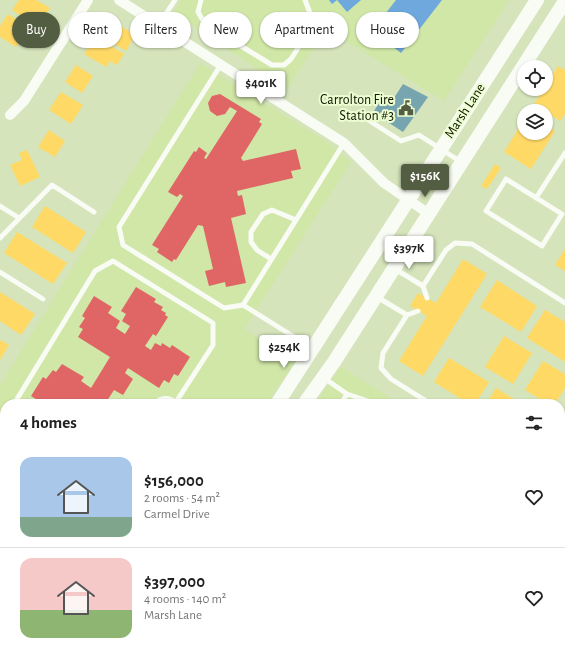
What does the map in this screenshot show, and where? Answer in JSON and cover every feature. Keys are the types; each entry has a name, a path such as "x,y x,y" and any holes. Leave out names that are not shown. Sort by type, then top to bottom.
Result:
{"main road":[{"name":"Marsh Lane","path":"280,399 537,0"},
{"name":"Marsh Lane","path":"308,399 376,297 565,1"}],"street":[{"path":"10,115 24,100 88,0"},
{"path":"119,0 137,12"},
{"path":"191,47 344,143 384,183 429,214"}],"lane":[{"path":"167,12 175,0"},
{"path":"201,0 198,12 205,24 272,65 284,65 291,59 310,29 310,13 305,0"},
{"path":"220,66 119,227 123,245 224,308 243,305 313,349"},
{"path":"362,116 401,141 419,135 462,163"},
{"path":"243,305 344,143"},
{"path":"536,198 565,153"},
{"path":"506,179 536,198 562,214 542,246 486,211 506,179"},
{"path":"0,238 52,185 94,212"},
{"path":"0,206 19,218"},
{"path":"271,259 257,250 251,242 251,232 263,214 272,210 296,220"},
{"path":"423,286 446,250 455,243 472,244 565,303"},
{"path":"17,399 94,271 113,261 213,323 213,345 179,399"},
{"path":"394,268 423,286 427,298"},
{"path":"0,272 43,300"},
{"path":"376,297 407,315"},
{"path":"418,311 407,315 383,353 381,368 391,379 423,399"},
{"path":"323,378 347,394 362,399"},
{"path":"344,399 347,394"}],"shaded area":[{"path":"181,0 509,0 444,101 357,48 419,48 419,12 356,12 356,47 348,42 348,12 260,12 260,48 314,48 287,90 226,48 252,48 252,12 199,12 199,29 191,24 191,12 174,12"},
{"path":"200,63 327,142 351,162 244,329 295,362 269,399 0,399 0,385"},
{"path":"341,367 392,399 319,399"}],"building: Homes":[{"path":"19,0 36,0 50,8 48,12 15,12 12,10"},
{"path":"8,14 12,17 12,44 0,37 0,26"},
{"path":"122,27 130,32 130,44 126,51 121,48"},
{"path":"88,48 114,48 124,54 117,65 110,61 106,67 84,54"},
{"path":"76,65 93,76 82,93 65,82"},
{"path":"558,66 565,70 565,114 560,121 553,116 553,104 534,104 539,96 553,96 553,74"},
{"path":"61,92 83,105 71,124 49,110"},
{"path":"49,130 65,141 55,157 38,147"},
{"path":"517,131 517,140 549,140 531,169 504,152"},
{"path":"27,150 40,177 20,186 10,165 22,160 19,153"},
{"path":"495,164 501,168 487,189 481,186"},
{"path":"45,206 86,232 73,253 32,227"},
{"path":"17,232 67,263 53,284 4,253"},
{"path":"565,249 565,271 555,265"},
{"path":"463,259 487,274 423,376 399,361 427,316 410,306 418,293 436,303"},
{"path":"497,280 537,306 521,332 480,307"},
{"path":"0,292 35,314 21,335 0,321"},
{"path":"545,310 565,322 565,362 527,338"},
{"path":"504,336 532,353 513,384 485,367"},
{"path":"0,340 9,345 0,360"},
{"path":"449,358 489,382 478,399 461,399 434,382"},
{"path":"543,361 565,374 565,388 558,399 540,399 525,390"},
{"path":"496,388 514,399 489,399"}],"building: Shops":[{"path":"220,94 261,119 259,122 262,124 241,158 243,161 296,149 301,169 291,171 293,178 237,191 238,196 242,195 246,214 231,218 246,283 226,287 225,282 209,286 205,271 213,269 203,226 198,225 176,260 174,259 172,262 157,252 159,249 152,245 183,196 180,194 177,197 168,192 194,151 196,152 199,147 207,153 204,158 206,159 237,111 230,107 225,114 217,116 210,111 208,103 212,96"},
{"path":"136,287 156,299 154,302 163,307 161,310 166,313 165,315 168,317 156,336 153,334 145,346 151,350 155,343 161,346 162,343 170,348 172,345 190,357 178,376 174,374 169,383 164,380 159,388 128,368 125,373 133,379 123,395 114,390 108,399 36,399 31,396 43,377 46,379 53,370 56,372 62,364 84,377 81,381 91,388 110,357 78,337 83,329 79,327 85,318 82,316 94,296 112,307 108,313 120,321 116,328 125,334 130,326 122,321 126,314 121,311"}],"building: Schools":[{"path":"329,0 337,0 332,4"},
{"path":"337,0 361,0 347,12"},
{"path":"396,0 442,0 419,30 419,12 387,12"},
{"path":"394,48 405,48 401,53"}],"building: Public":[{"path":"403,84 428,97 403,132 383,119 384,117 374,111 381,100 391,106 394,102 392,101"}],"place":[{"name":"Carrolton Fire Station #3","path":"406,108"}]}
